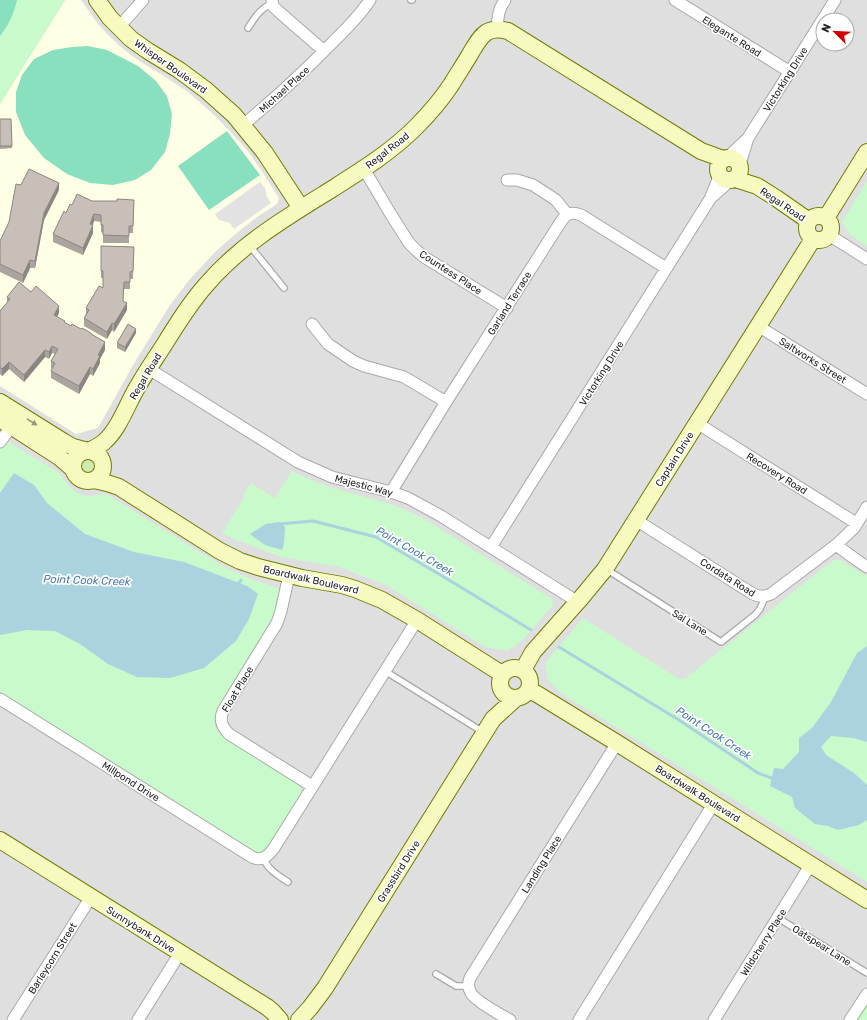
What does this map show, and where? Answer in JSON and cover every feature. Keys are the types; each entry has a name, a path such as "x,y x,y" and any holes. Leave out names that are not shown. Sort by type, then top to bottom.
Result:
{"street":[{"name":"Whisper Boulevard","path":"97,0 110,18 131,39 179,70 206,90 243,125 265,153 301,208"},
{"path":"119,27 143,0"},
{"name":"Michael Place","path":"243,125 280,94 324,51 356,19 370,0"},
{"path":"497,29 499,11 504,0"},
{"name":"Elegante Road","path":"675,0 790,72"},
{"name":"Victorking Drive","path":"491,547 835,0"},
{"path":"272,1 278,11 324,51"},
{"name":"Regal Road","path":"103,463 110,436 138,386 182,316 216,273 248,244 301,208 364,169 391,149 416,126 439,101 450,87 482,36 489,30 497,29 514,34 776,198 809,221"},
{"path":"826,218 867,152"},
{"name":"Countess Place","path":"364,169 409,243 416,250 424,257 507,308"},
{"path":"507,180 517,180 533,185 556,200 567,214 574,213 581,215 666,268"},
{"name":"Garland Terrace","path":"391,492 446,402 567,214"},
{"path":"818,216 826,218 830,224 831,232 826,239 816,240 808,235 807,226 809,221 818,216"},
{"path":"829,235 867,259"},
{"name":"Captain Drive","path":"523,670 533,652 578,602 605,569 813,239"},
{"path":"312,324 328,344 353,361 371,368 404,377 446,402"},
{"name":"Saltworks Street","path":"758,326 867,394"},
{"name":"Majestic Way","path":"149,369 298,462 332,477 391,492 408,498 491,547 578,602"},
{"path":"0,402 73,447 98,454 103,463 102,474 94,480 85,481 81,479 73,469 59,457 4,426 0,442"},
{"name":"Recovery Road","path":"697,423 856,523"},
{"name":"Regal Road","path":"88,451 99,446 110,436"},
{"path":"73,469 75,459 78,455 88,451"},
{"name":"Boardwalk Boulevard","path":"103,463 119,487"},
{"name":"Boardwalk Boulevard","path":"94,480 113,484 119,487 220,551 240,561 289,575 342,585 382,600 417,620 502,674"},
{"name":"Cordata Road","path":"636,520 753,594 760,597 765,597 836,545 854,528 867,507"},
{"path":"836,545 867,567"},
{"name":"Float Place","path":"289,575 277,623 226,706 222,713 221,720 223,728 229,734 312,786"},
{"path":"264,859 271,852 384,670 417,620"},
{"path":"515,667 523,670 526,672 530,685 522,694 508,696 502,691 499,682 502,674 508,669 515,667"},
{"name":"Grassbird Drive","path":"493,719 502,691"},
{"name":"Boardwalk Boulevard","path":"522,694 537,694 714,803 867,900"},
{"name":"Grassbird Drive","path":"299,1020 325,988 493,719 522,694"},
{"name":"Millpond Drive","path":"0,699 252,857 264,859"},
{"name":"Landing Place","path":"469,986 472,974 617,743"},
{"path":"579,1020 714,803"},
{"name":"Sunnybank Drive","path":"0,842 91,897 267,1008 280,1020"},
{"name":"Wildcherry Place","path":"714,1020 811,864"},
{"name":"Barleycorn Street","path":"14,1020 91,897"},
{"path":"138,1020 180,953"},
{"path":"469,986 471,993 476,999 510,1020"},
{"path":"850,1020 867,994"}],"lane":[{"path":"248,28 259,12 272,1"},
{"path":"248,244 284,288"},
{"name":"Sal Lane","path":"605,569 722,642 755,615 760,609 765,597"},
{"path":"384,670 484,733"},
{"path":"264,859 266,864 273,872 288,882"},
{"name":"Oatspear Lane","path":"778,918 867,973"},
{"path":"436,974 456,986 469,986"}],"shaded area":[{"path":"0,0 867,0 867,1020 0,1020"},
{"path":"65,0 81,0 98,24 122,48 139,61 188,92 213,114 247,150 279,198 277,204 257,217 215,252 190,279 170,305 133,365 98,428 76,434 0,386 0,104"},
{"path":"260,182 265,188 267,197 271,203 234,229 230,223 219,220 215,214"},
{"path":"268,219 272,219 241,241 240,239"},
{"path":"222,255 225,255 191,292 192,286"},
{"path":"187,293 191,293 162,335 162,330 178,304"},
{"path":"497,723 497,729 331,994 311,1020 307,1020"},
{"path":"21,846 27,846 80,880 82,884"},
{"path":"15,857 71,892 65,892 17,862"},
{"path":"104,912 161,948 154,948 108,919"},
{"path":"198,957 205,957 281,1005 283,1010"},
{"path":"192,968 263,1012 257,1012 195,973"}],"green space":[{"path":"0,0 65,0 0,104"},
{"path":"0,0 17,0 11,19 0,36"},
{"path":"88,46 107,50 138,66 156,81 167,96 172,114 170,134 165,152 151,170 135,180 113,185 90,183 67,174 44,158 25,135 16,112 16,92 22,75 34,59 53,50"},
{"path":"227,131 260,175 209,210 178,166"},
{"path":"867,182 867,246 846,230 842,221"},
{"path":"7,441 58,472 72,490 87,496 108,495 226,568 251,579 281,589 275,617 216,715 214,722 216,729 220,733 295,780 300,788 300,797 266,850 260,853 252,852 0,694 0,447"},
{"path":"89,459 94,461 96,466 94,471 89,473 84,471 82,466 84,461"},
{"path":"292,471 332,488 388,503 426,520 552,599 553,605 523,640 507,651 485,647 386,585 339,567 281,557 222,533 245,496 243,495 251,483 275,498"},
{"path":"833,560 840,560 867,575 867,882 562,694 548,680 545,663 583,618 679,679 686,678"},
{"path":"867,1002 867,1020 855,1020"}],"water":[{"path":"14,473 34,485 47,503 85,534 134,552 184,562 247,586 258,594 249,619 236,641 204,668 170,678 137,677 108,664 80,644 55,631 27,630 0,635 0,493"},
{"path":"279,522 285,527 282,550 265,545 250,534 266,524"},
{"path":"867,646 867,742 853,738 831,736 821,747 826,755 854,773 867,785 867,820 859,825 838,830 828,826 815,824 795,808 792,797 770,786 774,768 783,769 799,752 799,738 812,728 831,702 857,653"}],"building":[{"path":"0,119 11,119 12,146 0,146"},
{"path":"29,169 59,183 44,213 35,261 30,260 23,275 0,264 0,241 9,222 16,184 21,185"},
{"path":"77,194 92,201 117,201 117,199 134,200 133,226 129,226 129,236 103,235 101,215 94,214 90,224 93,225 83,248 53,234 64,211 66,213"},
{"path":"101,246 134,247 133,271 130,272 130,282 124,282 123,301 127,303 114,324 112,323 107,332 84,318 89,310 86,308 99,286 103,288"},
{"path":"19,282 31,292 36,286 59,306 54,315 65,321 64,322 71,326 72,324 81,329 82,328 105,342 93,369 90,367 79,386 51,371 55,363 51,361 58,349 52,346 49,352 45,350 24,375 9,362 2,369 0,367 0,311 10,299 7,297"},
{"path":"128,324 136,329 125,347 117,343"}],"waterway":[{"name":"Point Cook Creek","path":"279,526 279,524 313,521 376,537 531,630"},
{"name":"Point Cook Creek","path":"237,584 241,580"},
{"name":"Point Cook Creek","path":"559,647 679,720 758,773 774,779"}]}
